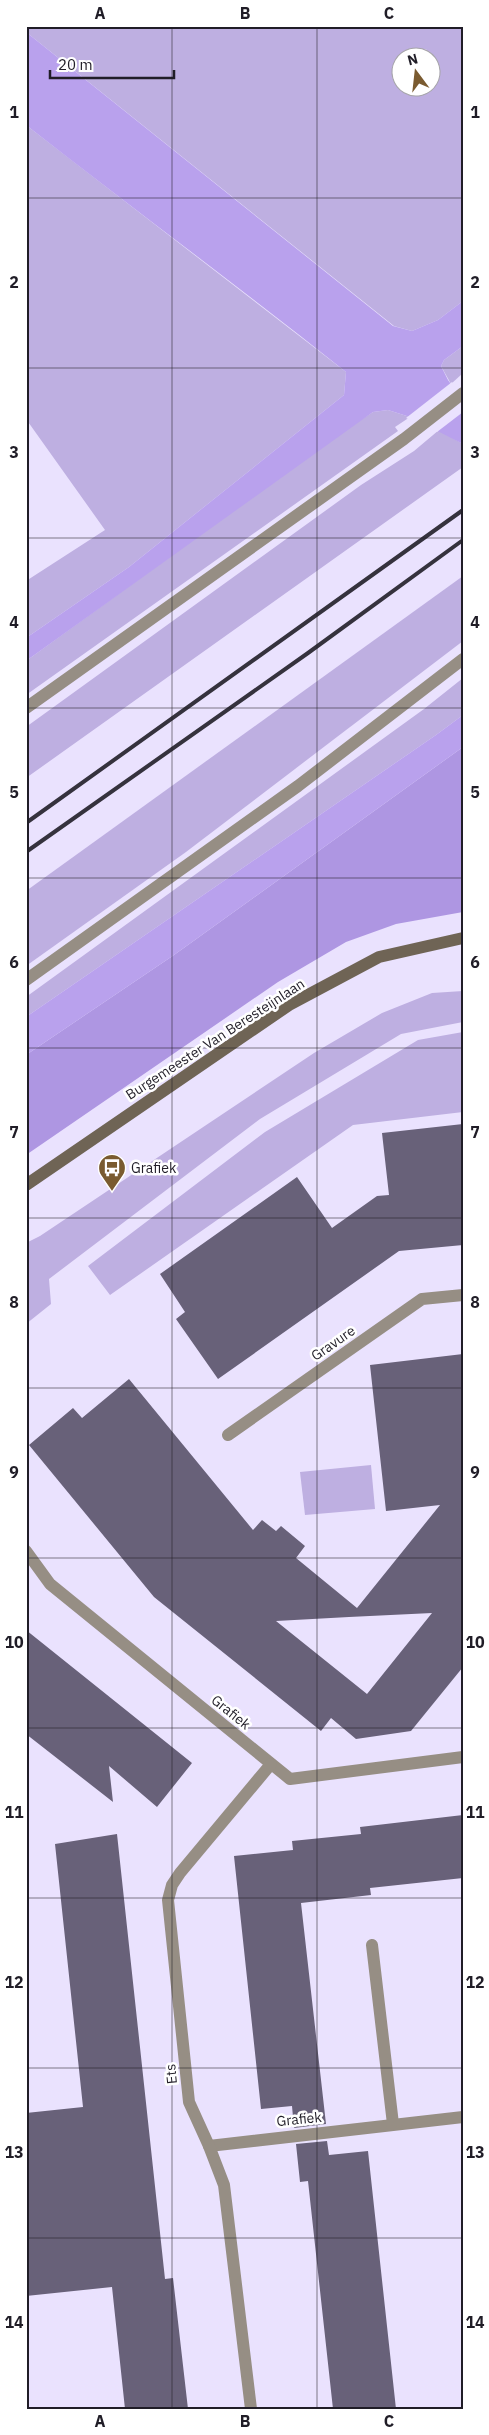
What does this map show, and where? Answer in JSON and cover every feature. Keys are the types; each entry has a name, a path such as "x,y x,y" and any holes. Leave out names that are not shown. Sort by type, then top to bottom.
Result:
{"main road":[{"name":"Burgemeester Van Beresteijnlaan","path":"26,1185 289,1005 379,958 463,938"}],"street":[{"path":"26,708 404,439 463,393"},
{"path":"26,980 298,786 463,659"},
{"name":"Gravure","path":"228,1435 422,1299 463,1294"},
{"name":"Grafiek","path":"26,1551 50,1584 290,1779 463,1757"},
{"name":"Ets","path":"251,2409 224,2185 189,2102 168,1900 172,1885 180,1873 271,1764"},
{"path":"372,1945 393,2124"},
{"name":"Grafiek","path":"209,2146 463,2117"}],"shaded area":[{"path":"26,26 463,26 463,301 438,320 412,331 394,326 26,32"},
{"path":"26,32 393,326 412,331 438,320 463,301 463,346 444,360 441,366 448,380 463,401 463,444 410,417 388,410 373,412 26,661 26,638 129,567 344,395 346,372 26,125"},
{"path":"26,125 346,372 344,395 129,567 26,638 26,581 105,530 26,419"},
{"path":"463,346 463,373 451,384 441,366 444,360"},
{"path":"388,410 410,417 395,427 398,431 26,695 26,661 339,434 373,412"},
{"path":"439,430 463,444 463,467 26,778 26,727 361,485 414,451"},
{"path":"463,576 463,641 186,852 26,966 26,891"},
{"path":"463,678 463,715 26,1017 26,997 424,709"},
{"path":"463,715 463,747 174,955 26,1055 26,1017"},
{"path":"463,747 463,912 396,924 346,942 278,982 26,1155 26,1055 174,955"},
{"path":"463,991 463,1022 401,1034 260,1119 49,1279 51,1304 26,1324 26,1243 40,1236 314,1053 382,1013 432,993"},
{"path":"463,1032 463,1112 353,1125 110,1295 88,1266 265,1132 418,1040"},
{"path":"371,1465 375,1509 305,1515 300,1472"}],"pier":[{"path":"452,382 463,397 463,412 437,432 406,418"}],"building":[{"path":"463,1124 463,1245 399,1251 218,1379 176,1319 185,1312 160,1274 297,1177 332,1228 377,1196 389,1195 382,1133"},
{"path":"463,1354 463,1667 411,1731 356,1739 331,1718 321,1731 154,1597 29,1445 73,1408 82,1418 129,1379 253,1530 262,1520 276,1531 281,1526 305,1546 296,1558 357,1608 440,1505 386,1511 370,1365","holes":["432,1613 367,1694 276,1621"]},
{"path":"26,1630 192,1763 157,1807 109,1766 113,1802 26,1734"},
{"path":"463,1815 463,1878 370,1888 371,1895 301,1903 326,2124 294,2128 292,2106 261,2109 234,1856 293,1850 292,1841 361,1834 360,1827"},
{"path":"117,1834 165,2279 173,2278 188,2409 125,2409 112,2287 26,2296 26,2113 83,2107 55,1844"},
{"path":"327,2141 329,2155 368,2151 396,2409 333,2409 308,2181 300,2182 296,2144"}],"railway":[{"path":"26,823 463,510"},
{"path":"26,852 308,653 463,540"}],"place":[{"name":"Grafiek","path":"112,1192"}]}
